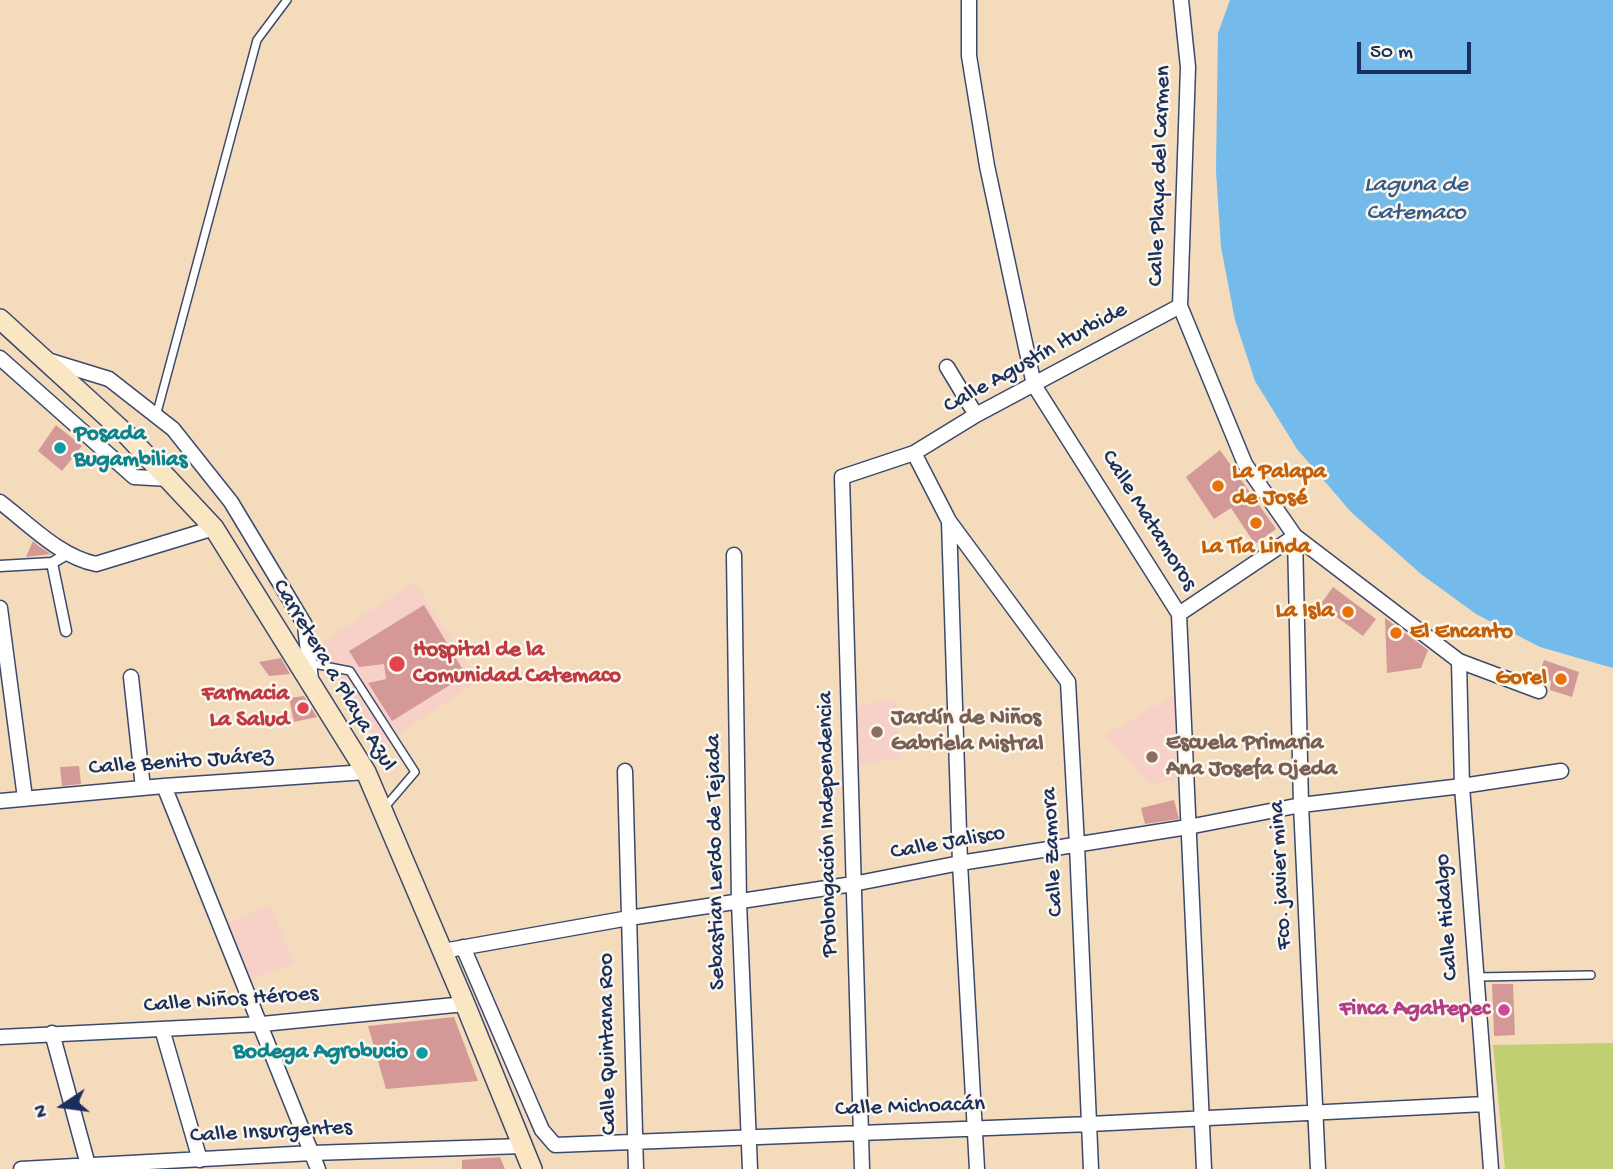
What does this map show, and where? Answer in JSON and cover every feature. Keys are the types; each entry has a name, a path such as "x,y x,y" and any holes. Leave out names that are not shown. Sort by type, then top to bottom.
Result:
{"main road":[{"name":"Carretera a Playa Azul","path":"0,319 127,435 214,528 304,664 312,685 366,772 532,1169"}],"street":[{"name":"Calle Matamoros","path":"969,0 969,56 987,166 1034,385 1179,614 1204,1169"},
{"name":"Calle Playa del Carmen","path":"1181,0 1188,67 1180,306 1245,464 1294,536"},
{"name":"Calle Agustín Iturbide","path":"842,477 914,453 976,415 1180,306"},
{"path":"0,358 134,477 170,479"},
{"path":"44,359 109,379 173,429 231,502 305,625 304,664"},
{"path":"947,367 976,415"},
{"name":"Calle Zamora","path":"914,453 948,522 1068,682 1091,1169"},
{"name":"Prolongación Independencia","path":"842,477 862,1169"},
{"path":"0,502 67,554 82,562 96,565 214,528"},
{"path":"948,522 960,863 977,1169"},
{"path":"1179,614 1294,536 1459,661 1539,691"},
{"name":"Fco. javier mina","path":"1294,536 1301,805 1318,1169"},
{"path":"0,566 52,563 67,554"},
{"name":"Sebastian Lerdo de Tejada","path":"734,555 739,902 750,1169"},
{"path":"52,563 66,631"},
{"path":"0,608 25,799"},
{"name":"Calle Hidalgo","path":"1459,661 1462,786 1491,1169"},
{"path":"131,677 143,788"},
{"name":"Calle Quintana Roo","path":"625,771 636,1169"},
{"name":"Calle Jalisco","path":"443,951 1188,827 1301,805 1561,771"},
{"name":"Calle Benito Juárez","path":"0,801 366,772"},
{"path":"164,786 262,1024 318,1169"},
{"name":"Calle Michoacán","path":"463,947 531,1107 542,1130 555,1145 1090,1124 1485,1104"},
{"name":"Calle Niños Héroes","path":"0,1037 262,1024 465,1004"},
{"path":"162,1029 200,1160"},
{"path":"52,1033 88,1165"},
{"name":"Calle Insurgentes","path":"21,1169 88,1165 171,1165 200,1160 312,1153 523,1146"}],"lane":[{"path":"156,416 257,40 287,0"},
{"path":"304,664 350,671 415,772 382,810"},
{"path":"1475,977 1591,975"}],"shaded area":[{"name":"Hospital de la Comunidad Catemaco","path":"414,582 479,681 379,747 314,648"},
{"name":"Escuela Primaria Ana Josefa Ojeda","path":"1175,694 1180,779 1149,784 1106,735"},
{"name":"Jardín de Niños Gabriela Mistral","path":"896,699 901,758 859,764 853,706"},
{"path":"270,905 294,963 249,980 225,924"}],"green space":[{"path":"1613,1043 1613,1169 1505,1169 1493,1045"}],"water":[{"name":"Laguna de Catemaco","path":"1230,0 1613,0 1613,668 1540,647 1476,614 1421,574 1351,512 1297,449 1255,381 1235,320 1221,247 1216,171 1218,33"}],"building":[{"name":"Posada Bugambilias","path":"56,425 82,446 62,471 38,451"},
{"name":"La Palapa de José","path":"1220,450 1276,529 1255,544 1231,508 1214,519 1186,477"},
{"path":"33,541 40,547 51,554 26,557"},
{"name":"La Isla","path":"1333,587 1376,619 1363,636 1320,605"},
{"path":"424,605 466,675 392,721 368,683 386,679 384,664 359,667 349,651"},
{"name":"El Encanto","path":"1385,618 1428,650 1421,668 1387,673"},
{"path":"281,658 290,674 269,676 259,662"},
{"name":"Gorel","path":"1544,660 1579,672 1572,697 1550,690 1551,681 1538,677"},
{"name":"Farmacia La Salud","path":"304,696 317,717 294,722 289,698"},
{"path":"79,766 81,784 62,786 60,767"},
{"path":"1174,800 1179,819 1145,824 1141,808"},
{"name":"Finca Agaltepec","path":"1492,984 1513,984 1515,1035 1494,1036"},
{"name":"Bodega Agrobucio","path":"454,1017 478,1081 386,1089 368,1026"},
{"path":"500,1157 505,1169 462,1169 462,1160"}],"place":[{"name":"Posada Bugambilias","path":"60,448"},
{"name":"La Palapa de José","path":"1218,486"},
{"name":"La Tía Linda","path":"1256,523"},
{"name":"La Isla","path":"1348,612"},
{"name":"El Encanto","path":"1396,633"},
{"name":"Hospital de la Comunidad Catemaco","path":"397,664"},
{"name":"Gorel","path":"1561,679"},
{"name":"Farmacia La Salud","path":"303,708"},
{"name":"Jardín de Niños Gabriela Mistral","path":"877,732"},
{"name":"Escuela Primaria Ana Josefa Ojeda","path":"1152,757"},
{"name":"Finca Agaltepec","path":"1504,1010"},
{"name":"Bodega Agrobucio","path":"422,1053"}]}
